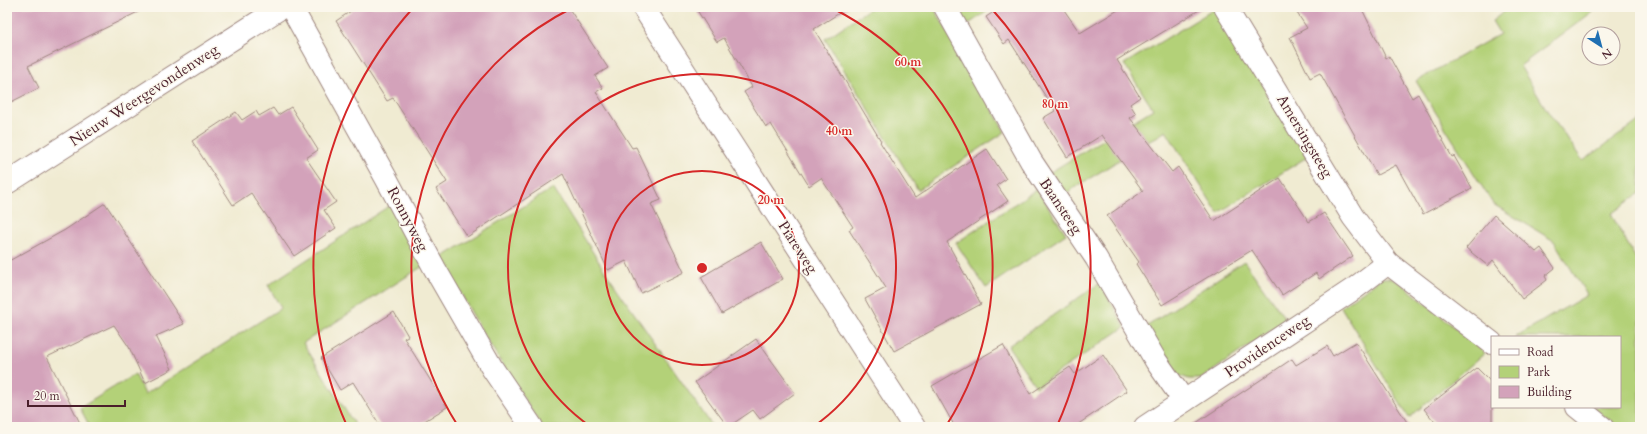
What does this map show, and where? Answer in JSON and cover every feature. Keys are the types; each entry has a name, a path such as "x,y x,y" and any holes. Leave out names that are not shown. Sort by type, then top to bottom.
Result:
{"street":[{"name":"Nieuw Weergevondenweg","path":"7,183 282,7"},
{"name":"Ronnyweg","path":"291,7 435,269 492,368 532,427"},
{"name":"Piareweg","path":"643,7 914,427"},
{"name":"Baansteeg","path":"945,7 1031,161 1096,258 1156,361 1184,401"},
{"name":"Amersingsteeg","path":"1225,7 1353,217 1388,263 1491,342"},
{"name":"Providenceweg","path":"1145,427 1355,288 1388,263"},
{"path":"1578,408 1602,427"}],"green space":[{"path":"872,7 933,7 1005,132 918,190 825,39"},
{"path":"955,7 994,7 967,25"},
{"path":"1510,7 1599,7 1520,66 1548,112 1583,161 1640,120 1640,193 1611,214 1640,266 1640,427 1619,427 1593,408 1621,408 1621,336 1517,336 1587,295 1554,241 1493,204 1416,81 1500,34 1492,21"},
{"path":"1216,8 1307,157 1218,213 1166,131 1063,195 1049,173 1153,109 1124,64"},
{"path":"553,188 604,270 713,427 542,427 484,335 441,258"},
{"path":"1037,189 1066,234 986,288 956,243"},
{"path":"392,204 423,266 303,343 356,427 90,427 80,408 135,374 145,394 281,308 268,285"},
{"path":"1244,261 1286,320 1201,379 1189,379 1178,375 1146,327"},
{"path":"1381,278 1390,278 1401,283 1485,353 1409,418 1341,307"},
{"path":"1100,283 1125,327 1036,387 1008,346"}],"building":[{"path":"7,7 148,7 28,66 39,88 7,104"},
{"path":"357,7 568,7 608,68 595,76 603,88 596,92 632,148 636,147 661,200 651,204 684,272 641,293 626,261 608,270 563,174 467,237 436,189 447,182 393,98 387,101 336,21"},
{"path":"695,7 849,7 814,29 881,141 880,142 915,198 987,149 1006,179 997,185 1008,201 947,242 981,304 894,351 865,299 886,288 849,230 853,227 821,178 809,186 771,124 766,127 744,92 752,87 724,38 717,42"},
{"path":"1001,7 1062,7 1080,33 1123,7 1204,7 1117,60 1140,97 1130,104 1136,114 1130,118 1172,172 1178,167 1214,221 1280,178 1309,222 1324,213 1353,256 1319,279 1316,273 1282,295 1252,250 1162,305 1136,264 1139,262 1107,216 1143,191 1102,135 1067,157 1043,118 1055,111 1009,40 1004,44 986,17"},
{"path":"1293,7 1361,7 1386,58 1389,56 1412,98 1418,94 1452,157 1454,156 1472,188 1423,214 1396,165 1377,175 1320,73 1310,78 1290,37 1307,28"},
{"path":"291,107 318,150 306,158 336,202 324,210 336,228 294,256 251,193 233,205 192,141 236,112 242,120 256,111 259,116 273,108 278,115"},
{"path":"105,203 184,324 156,336 172,369 145,383 129,347 114,325 47,357 82,427 7,427 7,262 65,230"},
{"path":"1494,215 1536,252 1541,248 1555,268 1545,276 1547,280 1522,299 1493,260 1488,266 1466,248"},
{"path":"761,242 783,279 722,314 701,277"},
{"path":"394,312 408,336 404,338 447,407 415,427 381,427 353,382 340,390 321,358"},
{"path":"756,339 795,393 760,419 753,410 728,427 695,382"},
{"path":"1356,342 1410,427 1190,427 1292,359 1296,365 1327,346 1333,356"},
{"path":"1003,345 1030,394 1070,367 1075,374 1103,355 1127,391 1074,427 955,427 932,386"},
{"path":"1477,368 1491,382 1492,427 1439,427 1424,409"}]}
